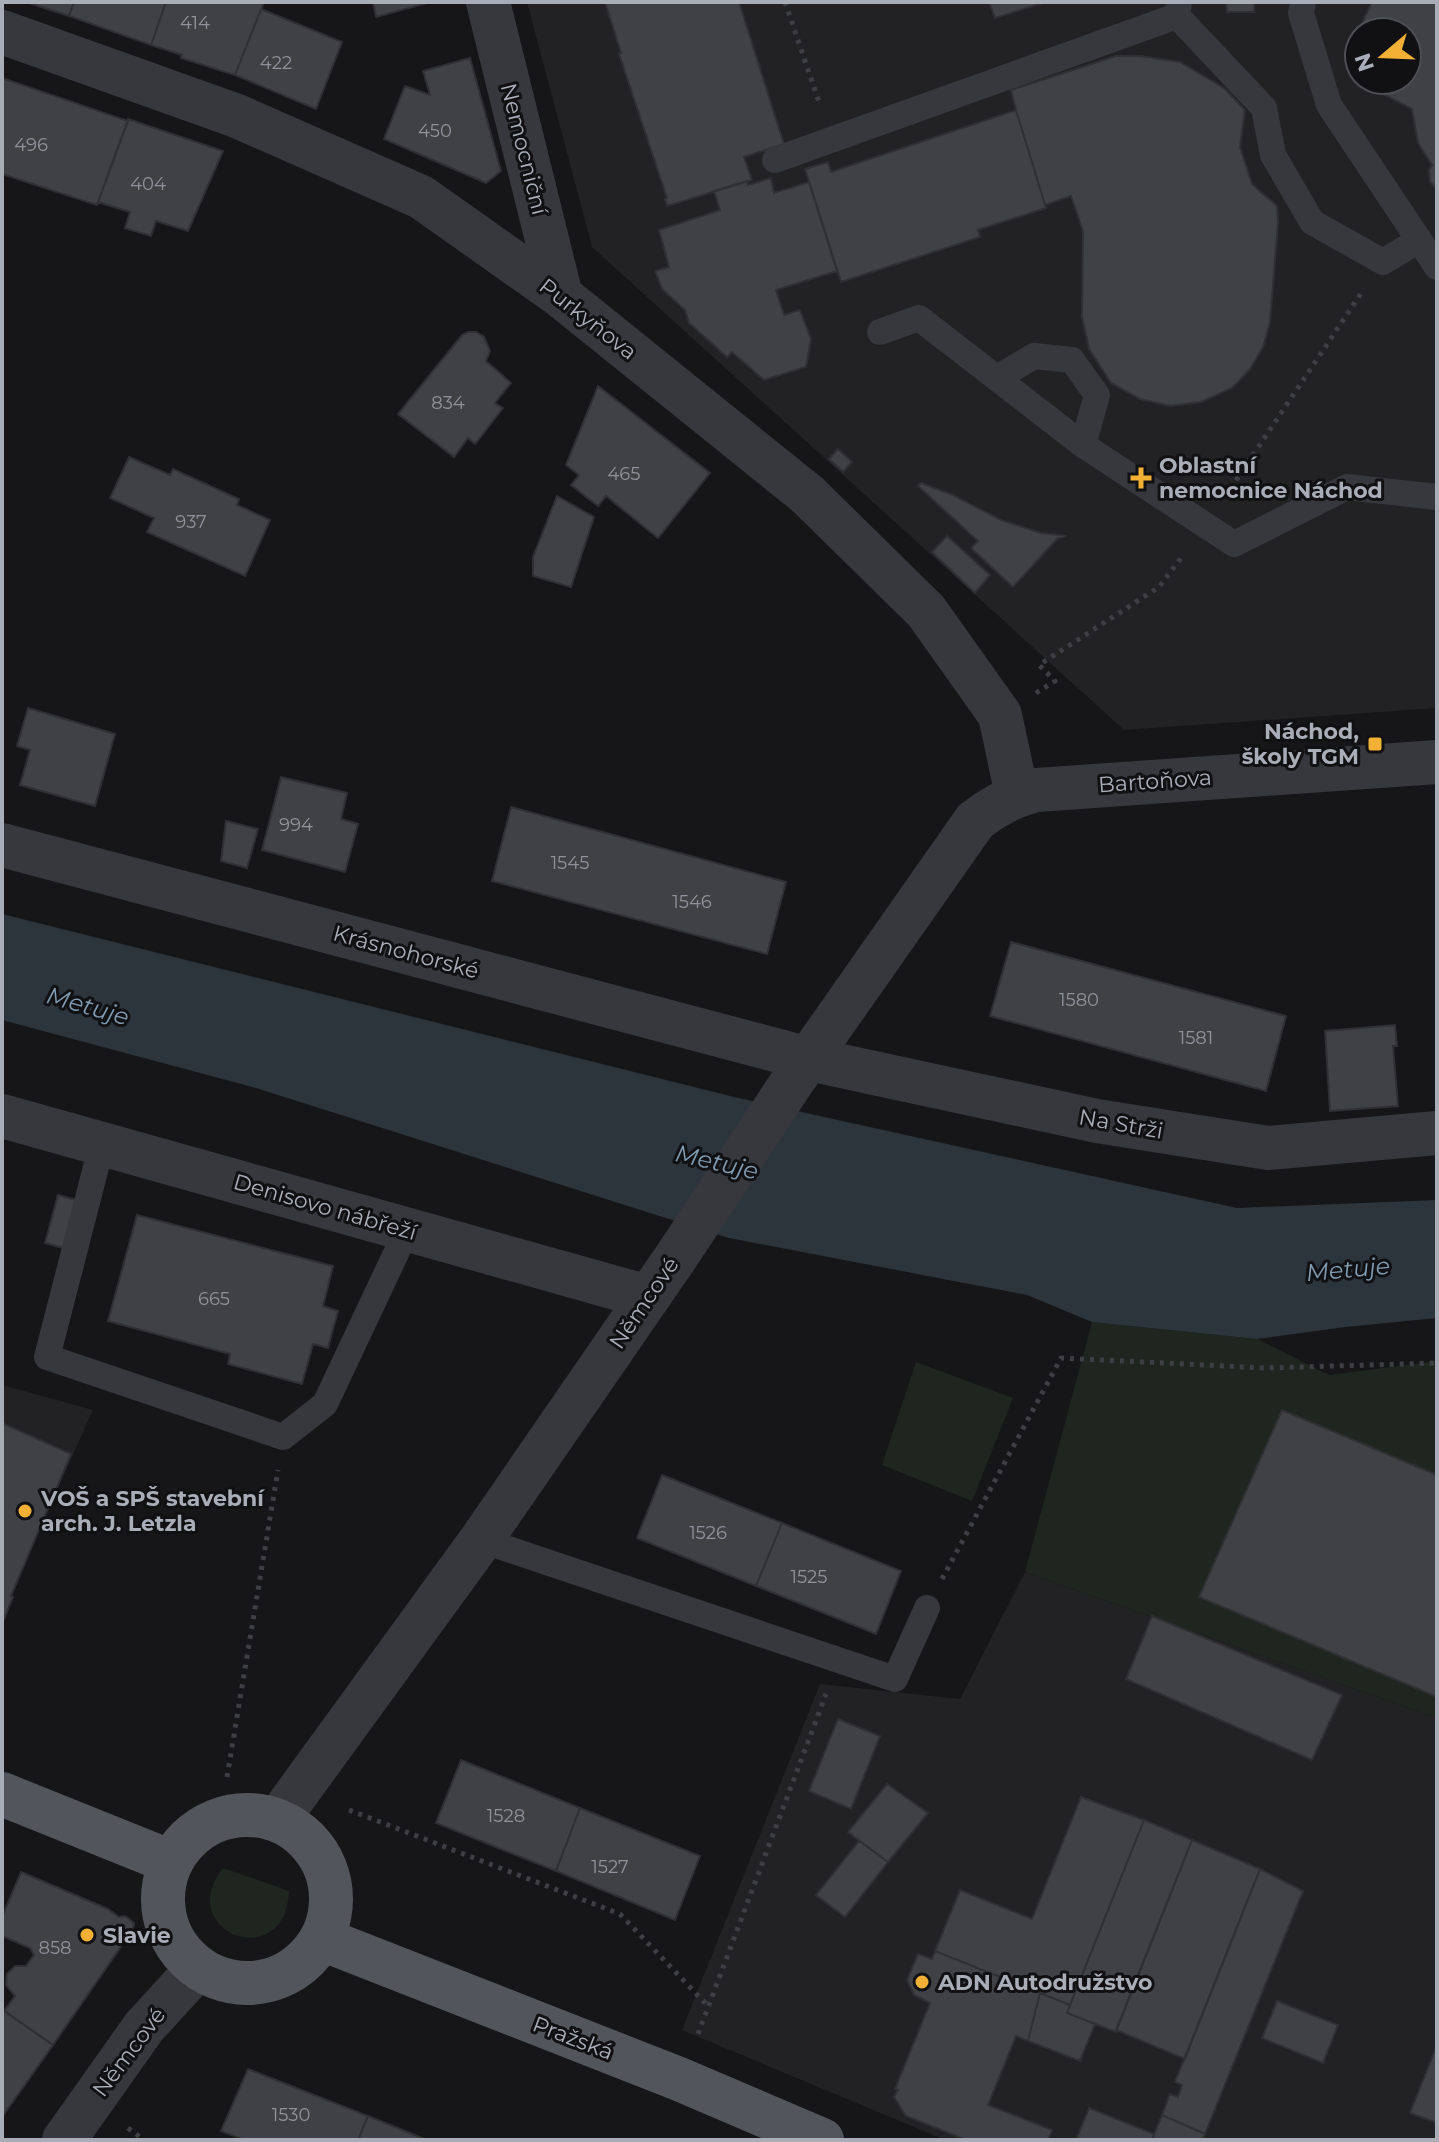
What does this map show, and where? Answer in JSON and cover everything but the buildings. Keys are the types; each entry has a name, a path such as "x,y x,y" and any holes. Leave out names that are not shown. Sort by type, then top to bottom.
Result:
{"main road":[{"path":"2,1794 171,1862"},
{"path":"257,1815 281,1822 302,1835 317,1852 327,1873 332,1896 322,1939 308,1958 289,1973 267,1982 243,1984 220,1979 198,1968 181,1952 169,1931 163,1908 164,1884 171,1862 186,1841 206,1825 231,1816 257,1815"},
{"name":"Pražská","path":"322,1939 679,2079 822,2140"}],"street":[{"name":"Nemocniční","path":"488,2 561,296"},
{"name":"Purkyňova","path":"2,32 237,116 421,197 561,296 808,495 926,611 1000,715 1017,795"},
{"name":"Bartoňova","path":"1017,795 1037,790 1107,784 1437,762"},
{"name":"Němcové","path":"281,1822 289,1804 481,1540 975,821 994,806 1017,795"},
{"name":"Krásnohorské","path":"2,845 802,1069"},
{"name":"Na Strži","path":"802,1069 1268,1148 1437,1133"},
{"name":"Denisovo nábřeží","path":"2,1116 648,1297"},
{"name":"Němcové","path":"64,2140 144,2027 198,1968"}],"lane":[{"path":"775,160 1178,9 1264,108 1273,155 1312,222 1383,262 1430,252 1329,105 1301,13 1303,2"},
{"path":"880,332 919,318 1083,445 1234,544 1347,487 1437,497"},
{"path":"997,378 1034,356 1072,360 1097,395 1083,445"},
{"path":"102,1144 47,1357 283,1437 325,1404 407,1230"},
{"path":"481,1540 895,1679 927,1608"}],"path":[{"path":"785,2 833,140"},
{"path":"1039,665 1159,587 1206,526 1383,262"},
{"path":"927,1608 1061,1358 1265,1368 1437,1363"},
{"path":"227,1777 283,1437"},
{"path":"698,2034 838,1662"},
{"path":"349,1810 620,1914 709,2007"},
{"path":"128,2128 144,2140"}],"shaded area":[{"name":"Oblastní nemocnice Náchod","path":"527,2 1437,2 1437,708 1124,730 592,247"},
{"path":"1092,1322 1257,1339 1329,1375 1437,1361 1437,1718 1025,1572"},
{"path":"916,1362 1013,1398 972,1501 882,1465"},
{"name":"VOŠ a SPŠ stavební arch. J. Letzla","path":"2,1385 93,1410 2,1612"},
{"path":"1025,1572 1437,1718 1437,2140 945,2140 682,2030 820,1684 960,1699"},
{"path":"223,1868 289,1891 283,1917 270,1932 253,1938 236,1935 221,1926 211,1910 211,1891"}],"water":[{"name":"Metuje","path":"2,914 734,1097 1237,1208 1437,1200 1437,1318 1257,1339 1092,1322 1027,1295 729,1238 256,1088 2,1020"}],"place":[{"name":"Oblastní nemocnice Náchod","path":"1141,478"},
{"name":"Náchod, školy TGM","path":"1375,744"},
{"name":"VOŠ a SPŠ stavební arch. J. Letzla","path":"25,1511"},
{"name":"Slavie","path":"87,1935"},
{"name":"ADN Autodružstvo","path":"922,1982"}]}
